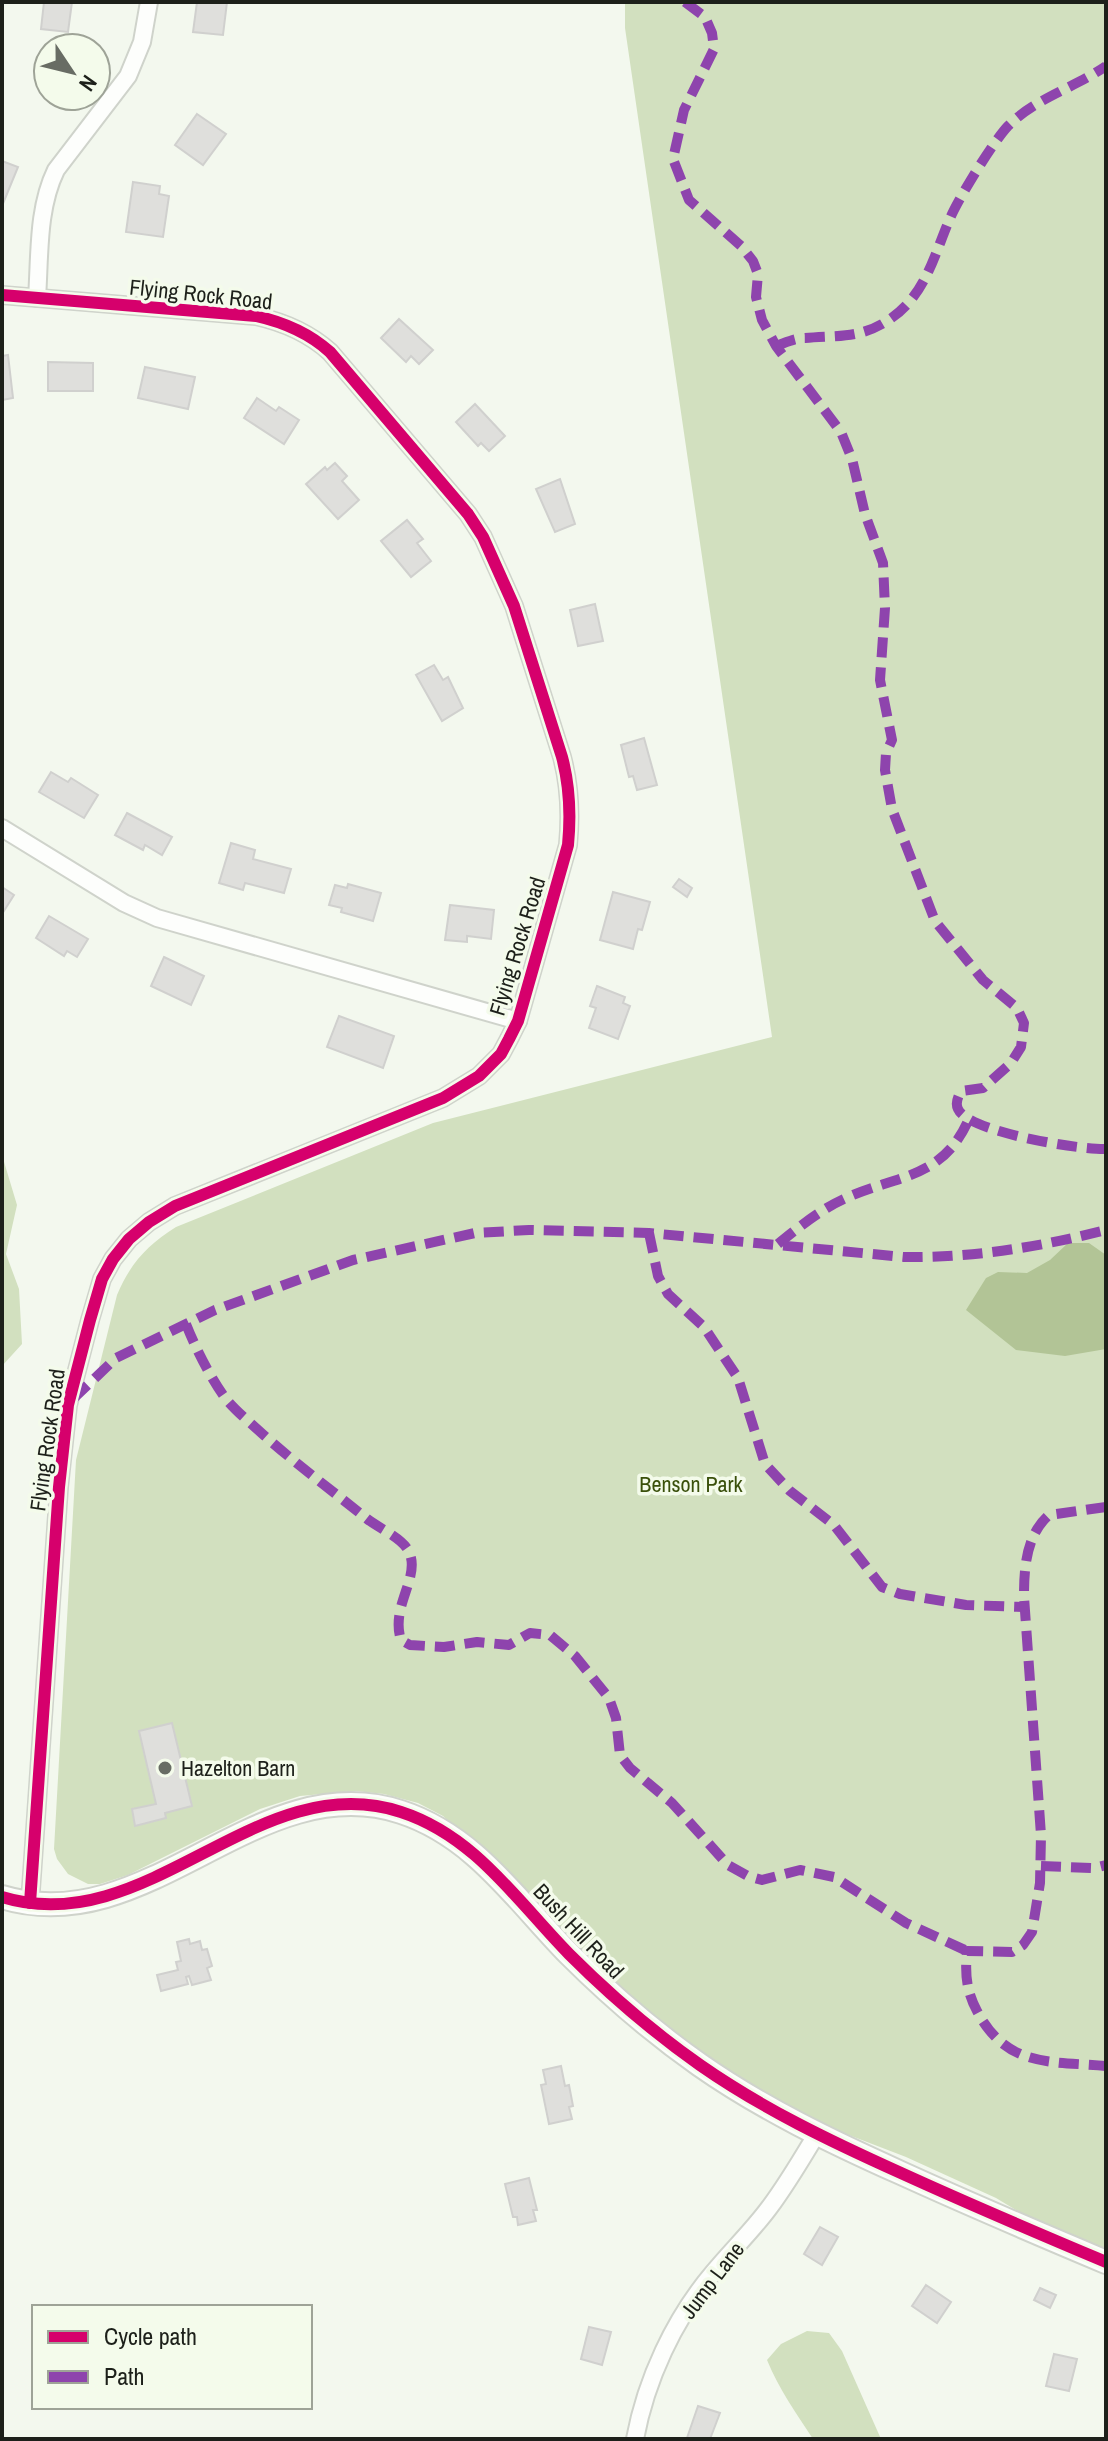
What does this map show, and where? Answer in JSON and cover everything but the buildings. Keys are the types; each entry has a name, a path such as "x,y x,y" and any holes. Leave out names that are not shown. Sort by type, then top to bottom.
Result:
{"street":[{"path":"37,298 48,186 56,170 128,76 142,42 149,2"},
{"name":"Flying Rock Road","path":"2,295 256,316 271,319 317,341 339,362 468,514 494,557 514,606 562,757 570,801 568,845 518,1021 501,1054 462,1088 175,1206 129,1239 102,1279 80,1353 62,1445 30,1903"},
{"name":"Flying Rock Road","path":"2,828 124,903 157,918 518,1021"},
{"name":"Bush Hill Road","path":"2,1897 30,1903 88,1901 109,1896 149,1881 288,1814 310,1807 355,1804 399,1811 440,1830 493,1870 614,1997 665,2039 739,2091 816,2135 1106,2262"},
{"name":"Jump Lane","path":"635,2439 648,2389 665,2348 681,2321 710,2276 767,2211 791,2178 816,2135"}],"green space":[{"name":"Benson Park","path":"625,2 1106,2 1106,2255 1083,2250 996,2198 906,2157 789,2112 600,1982 484,1855 443,1816 418,1803 356,1791 300,1796 260,1809 128,1875 100,1884 88,1884 68,1874 54,1849 76,1460 117,1295 140,1256 176,1227 433,1123 772,1037 625,28"},
{"path":"2,1155 17,1205 6,1254 19,1289 22,1344 2,1366"},
{"path":"807,2331 829,2333 842,2351 881,2439 813,2439 782,2391 767,2360 781,2344"}],"shaded area":[{"path":"1068,1243 1089,1243 1106,1255 1106,1349 1065,1356 1016,1350 966,1310 986,1278 998,1272 1027,1273 1050,1260"}],"marked path":[{"path":"685,2 705,17 712,33 714,49 684,110 673,159 689,200 741,246 753,261 758,274 756,297 762,320 776,346 841,432 852,459 865,514 883,563 885,608 880,680 892,740 886,753 885,770 892,809 935,921 983,980 1017,1008 1024,1023 1021,1047 1011,1063 983,1088 961,1091 957,1107 966,1117 1002,1132 1050,1143 1106,1149"},
{"path":"776,346 798,339 867,331 901,311 928,273 963,194 1008,126 1031,108 1106,66"},
{"path":"778,1244 837,1202 931,1165 957,1140 968,1121"},
{"path":"73,1399 116,1358 215,1310 353,1260 475,1233 529,1230 649,1233 904,1257 955,1256 1006,1250 1106,1230"},
{"path":"649,1233 658,1276 668,1294 704,1327 738,1378 765,1464 790,1491 834,1525 882,1587 900,1594 966,1605 1024,1607"},
{"path":"186,1324 209,1373 233,1407 297,1464 406,1547 412,1562 399,1615 401,1640 410,1645 444,1647 477,1642 509,1645 530,1633 550,1635 575,1656 609,1698 616,1718 620,1755 630,1768 672,1803 728,1865 762,1880 800,1870 834,1877 906,1923 967,1951"},
{"path":"1106,1507 1049,1515 1031,1542 1024,1597 1041,1835 1040,1883 1032,1932 1023,1945 1012,1952 967,1951 966,1967 973,2003 989,2030 1002,2043 1032,2058 1106,2066"},
{"path":"1041,1866 1094,1868 1106,1865"}],"cycle path":[{"path":"2,295 256,316 295,329 330,352 468,514 483,537 514,606 562,757 570,811 568,845 518,1021 501,1054 479,1076 443,1098 175,1206 129,1239 102,1279 68,1405 59,1487 30,1903"},
{"path":"2,1897 55,1904 106,1896 154,1877 250,1830 298,1812 348,1804 401,1812 427,1823 473,1854 616,1998 665,2039 724,2081 798,2124 849,2149 1106,2262"}],"place":[{"name":"Hazelton Barn","path":"165,1768"}]}
